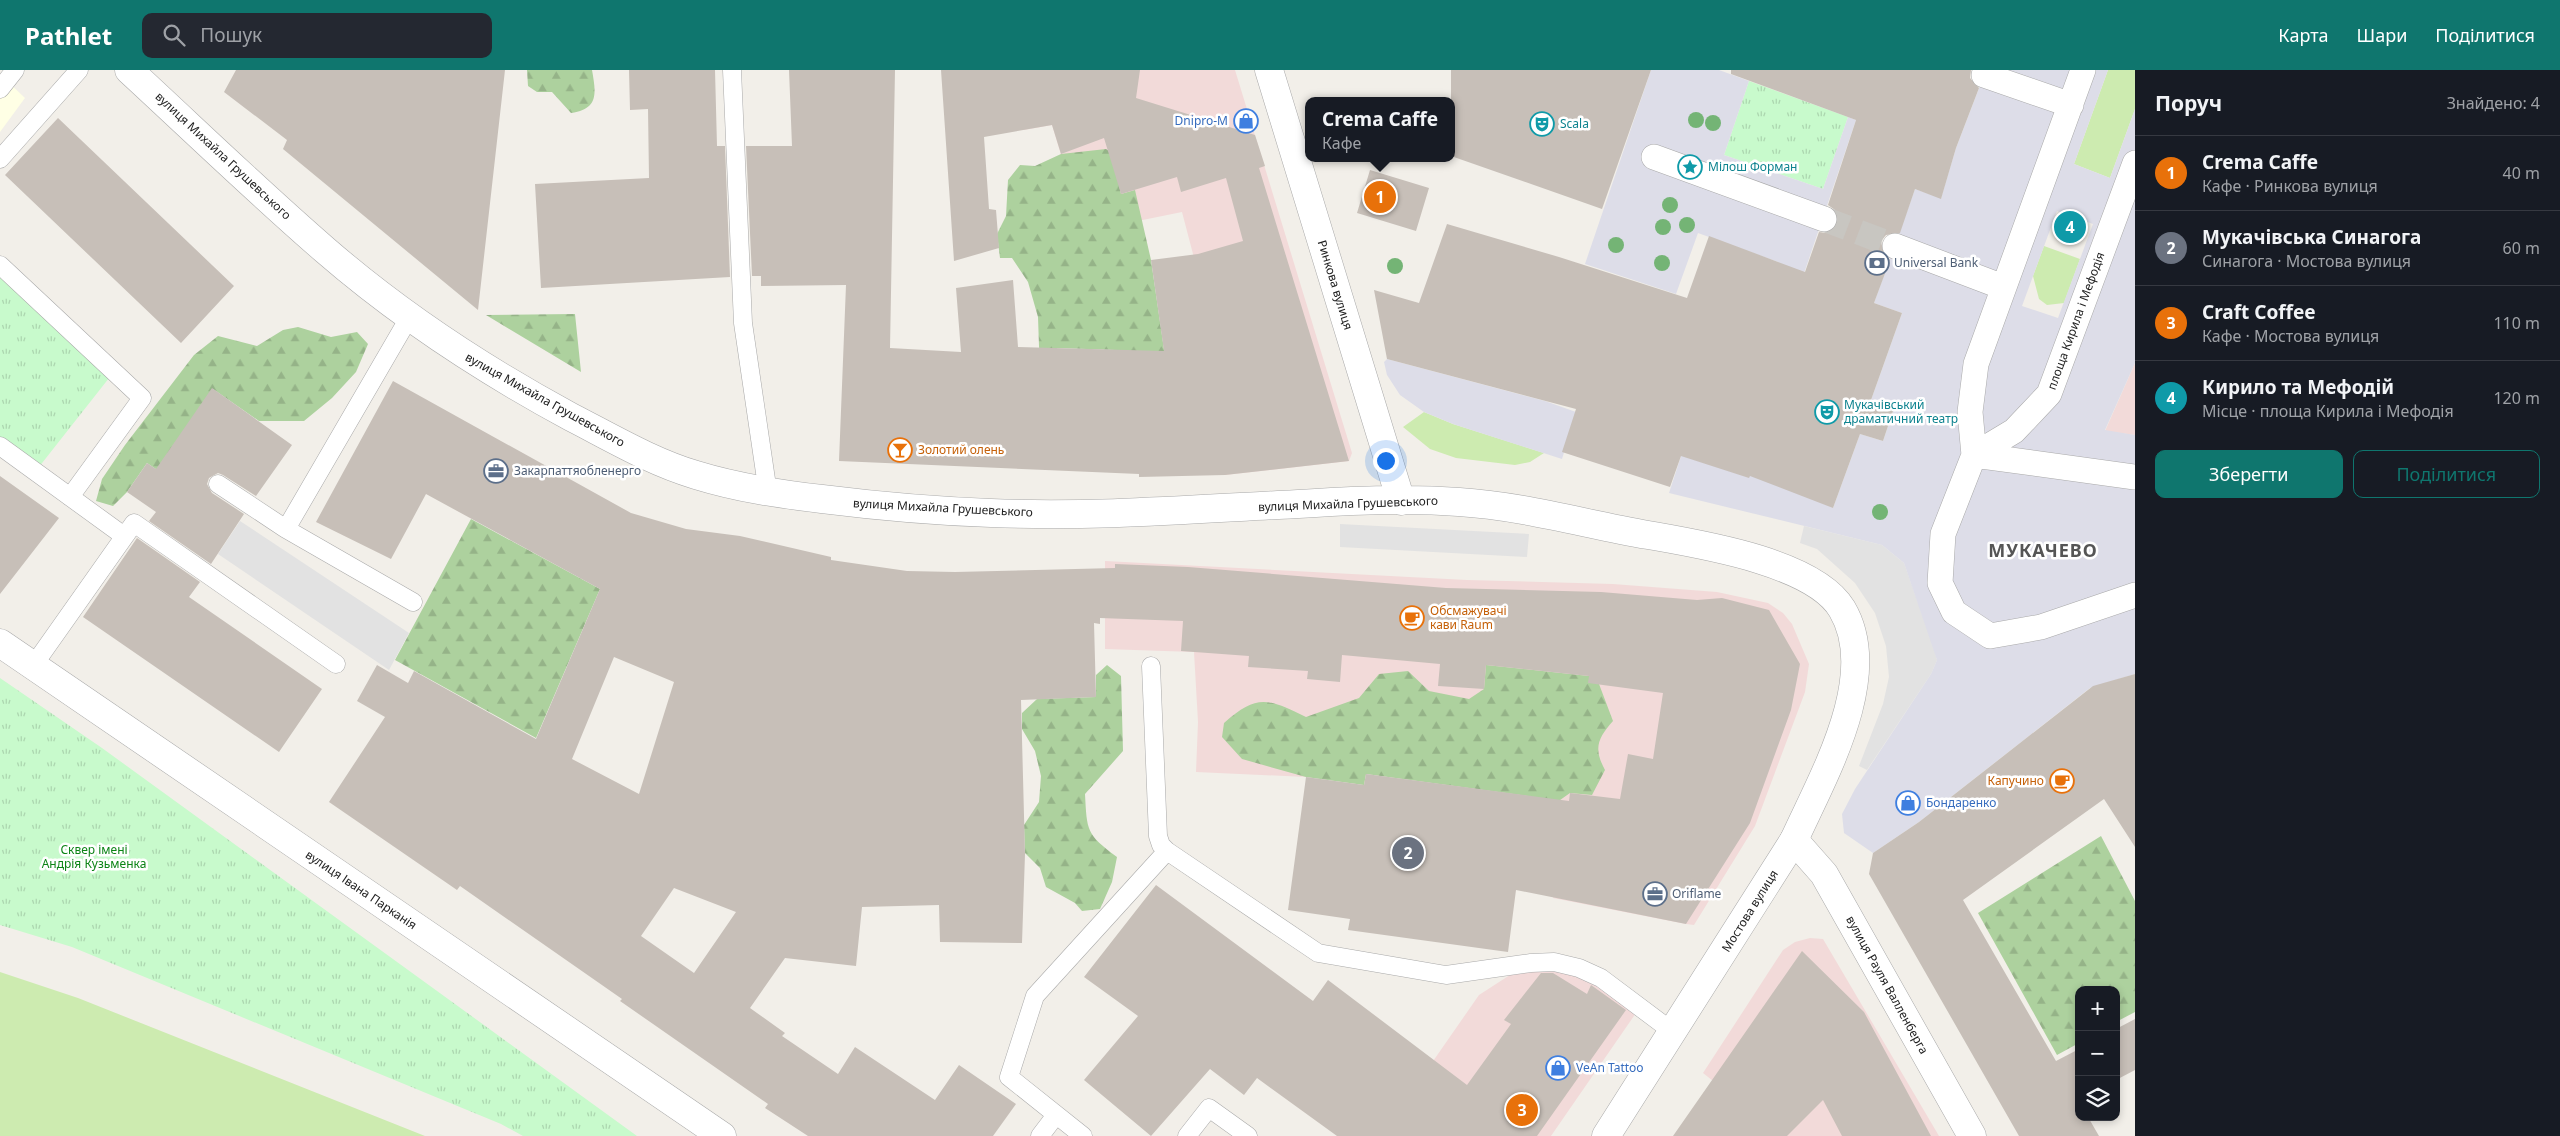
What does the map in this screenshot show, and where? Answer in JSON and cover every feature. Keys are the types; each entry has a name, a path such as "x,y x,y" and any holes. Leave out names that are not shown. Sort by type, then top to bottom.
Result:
{"street":[{"name":"вулиця Михайла Грушевського","path":"129,70 328,252 410,316 468,357 639,452 694,475 768,493 889,507 993,513 1118,514 1337,502 1401,501 1459,502 1511,508 1712,547 1794,572 1822,588 1841,606 1852,632 1856,668"},
{"name":"Ринкова вулиця","path":"1269,70 1401,501"},
{"path":"2083,70 1976,364 1970,412 1974,455 1942,534 1940,583 1954,612 1990,636 2041,627 2135,595"},
{"path":"1984,75 2071,105"},
{"path":"1654,157 1824,219"},
{"name":"площа Кирила і Мефодія","path":"1974,455 2014,431 2049,394 2135,163"},
{"path":"1895,246 2004,287"},
{"path":"1974,455 2135,477"},
{"name":"вулиця Івана Парканія","path":"0,643 722,1136"},
{"name":"Мостова вулиця","path":"1606,1136 1794,840 1842,734 1852,698 1856,668"},
{"name":"вулиця Рауля Валленберга","path":"1794,840 1824,874 1972,1136"}],"lane":[{"path":"0,89 15,70"},
{"path":"0,159 79,70"},
{"path":"732,70 743,323 768,493"},
{"path":"0,265 142,398 70,497"},
{"path":"286,529 410,316"},
{"path":"0,446 124,536"},
{"path":"218,484 286,529 413,602"},
{"path":"33,666 134,523 336,664"},
{"path":"1151,666 1158,836 1161,845 1167,851 1318,954 1446,975 1531,963 1554,962 1579,968 1601,978 1673,1032"},
{"path":"1083,1136 1009,1077 1035,996 1167,851"},
{"path":"1187,1136 1209,1108 1248,1136"},
{"path":"1040,1136 1056,1115"}],"shaded area":[{"path":"1008,70 1235,70 1352,453 1349,461 1225,475 1219,402 1211,352 1193,254 1182,212 1123,224 1068,178 1052,125 1024,130"},
{"path":"1651,70 1719,70 1749,81 1724,155 1823,189 1848,117 1856,120 1797,294 1778,262 1698,233 1676,294 1585,264"},
{"path":"1986,70 2108,70 2074,164 2110,178 2135,109 2135,363 2105,430 2135,435 2135,674 2090,688 1919,822 1873,853 1844,833 1842,814 1855,789 1931,674 1937,660 1904,563 1882,545 1669,493 1685,444 1754,464 1833,508 1860,434 1883,441 1894,408 1871,400 1902,313 1874,303 1915,189 1941,198 1956,148","holes":["2057,211 2093,224 2058,318 2022,306"]},
{"path":"0,74 25,98 0,132"},
{"path":"1387,359 1545,401 1576,412 1562,459 1453,424 1424,412 1400,395 1387,375 1384,362"},
{"path":"2135,363 2135,435 2105,431"},
{"path":"240,521 409,633 389,670 218,554"},
{"path":"1340,524 1529,534 1527,557 1340,547"},
{"path":"1804,526 1882,545 1904,563 1934,648 1937,660 1931,674 1867,770 1859,766 1883,704 1889,677 1886,646 1875,613 1855,583 1817,549 1800,543"},
{"path":"1105,561 1467,580 1613,584 1717,592 1768,603 1783,613 1792,624 1809,664 1805,692 1755,826 1694,925 1686,924 1553,898 1569,802 1366,774 1364,785 1306,777 1196,772 1198,722 1194,652 1105,649"},
{"path":"1810,938 1823,939 1939,1136 1782,1136 1703,1073 1783,950 1795,942"},
{"path":"1555,966 1589,979 1636,1013 1551,1136 1381,1136 1479,995 1513,973"}],"green space":[{"path":"527,70 592,70 594,99 587,108 571,113 552,92 537,92 528,86"},
{"path":"2108,70 2135,70 2135,109 2110,178 2074,164"},
{"path":"1749,81 1848,117 1823,189 1724,155"},
{"path":"1106,149 1112,153 1121,194 1135,190 1151,260 1167,370 1115,350 1057,348 1041,404 1038,317 1028,282 1012,258 1000,258 997,234 1006,216 1008,180 1020,165 1035,166 1061,154"},
{"path":"2044,246 2080,259 2064,303 2047,305 2039,299 2033,276"},
{"path":"0,265 113,373 35,472 0,446"},
{"path":"575,314 581,372 486,315"},
{"path":"298,327 331,337 357,332 368,344 356,372 332,398 304,421 259,421 213,389 191,493 147,463 127,492 113,506 96,501 102,479 125,445 194,355 218,336 257,346 283,330"},
{"path":"1424,412 1453,424 1544,453 1530,462 1515,465 1456,458 1430,449 1403,427"},
{"path":"471,519 600,589 536,738 395,660"},
{"path":"1107,665 1121,676 1123,751 1085,794 1086,816 1090,831 1094,837 1117,857 1112,882 1100,909 1082,911 1075,903 1046,887 1040,868 1025,853 1024,825 1039,802 1041,776 1035,751 1022,729 1022,713 1037,699 1096,697 1096,675"},
{"path":"1486,665 1589,676 1599,684 1613,721 1599,744 1599,755 1605,770 1592,795 1570,793 1553,805 1528,796 1366,774 1364,785 1306,777 1242,759 1222,737 1224,723 1245,707 1254,703 1272,703 1306,717 1359,698 1379,674 1408,671 1429,691 1469,699 1484,689"},
{"name":"Сквер імені Андрія Кузьменка","path":"0,678 102,748 637,1136 523,1136 501,1124 72,947 0,925"},
{"path":"2101,836 2135,901 2135,1012 2120,1020 2120,986 2075,986 2075,1045 2057,1055 1978,913"},
{"path":"0,972 78,998 425,1136 0,1136"}],"building":[{"path":"236,70 505,70 478,310 283,149 287,140 224,92"},
{"path":"629,70 715,70 717,146 725,146 730,277 541,288 535,184 649,178 648,109 630,110"},
{"path":"789,70 895,70 890,348 961,352 956,288 1013,280 1018,347 1164,351 1151,260 1198,254 1243,241 1226,178 1181,192 1177,177 1121,194 1104,138 1061,154 1052,125 984,137 989,209 996,210 999,248 954,261 941,70 1140,70 1136,98 1255,135 1265,166 1259,168 1349,461 1225,475 1139,477 1139,474 839,461 846,285 761,286 761,276 752,276 746,146 792,146"},
{"name":"Scala","path":"1451,70 1651,70 1602,209 1455,157 1455,97 1451,97"},
{"path":"1731,70 1971,70 1970,78 1979,88 1956,148 1941,199 1915,189 1900,233 1886,235 1881,241 1884,255 1890,260 1874,303 1902,313 1871,400 1894,408 1883,441 1860,434 1833,508 1750,476 1749,478 1681,456 1670,487 1562,452 1576,409 1387,359 1374,290 1419,303 1447,224 1687,298 1709,236 1805,272 1819,232 1826,233 1833,230 1838,223 1835,210 1828,205 1856,120 1731,74"},
{"path":"58,118 234,286 181,343 5,175"},
{"path":"1370,170 1429,188 1416,231 1357,213"},
{"path":"393,381 631,513 686,529 740,536 831,557 831,560 907,571 955,572 1115,568 1115,564 1188,567 1446,588 1601,592 1697,600 1722,598 1769,610 1800,664 1791,710 1750,823 1686,924 1516,890 1508,952 1348,930 1350,919 1288,910 1306,777 1364,785 1366,774 1569,801 1570,793 1620,799 1628,754 1653,759 1663,693 1588,683 1589,676 1486,665 1484,689 1438,686 1440,664 1342,655 1340,682 1307,679 1308,671 1248,667 1249,656 1181,651 1183,621 1100,618 1100,624 1094,623 1096,697 1021,700 1025,854 1022,943 940,942 939,905 862,907 856,966 785,958 750,1008 785,1033 782,1036 838,1074 855,1047 935,1100 959,1065 1016,1104 993,1136 808,1136 765,1108 768,1104 620,1001 622,999 460,886 457,890 329,802 385,717 357,701 377,665 408,683 414,671 536,739 600,589 426,494 391,559 316,522","holes":["614,657 674,682 639,794 572,759","674,888 736,912 694,973 641,936"]},
{"path":"212,388 292,445 256,496 218,473 209,478 207,484 212,493 244,514 211,564 149,521 156,512 127,492 147,463 156,469"},
{"path":"0,476 59,518 0,594"},
{"path":"137,538 200,582 189,597 322,689 279,752 83,617"},
{"path":"2135,674 2135,847 2104,799 1963,900 2056,1061 2075,1051 2075,1121 2090,1121 2099,1136 2019,1136 1869,874 1873,853 1919,822 2093,686"},
{"path":"1156,885 1313,1001 1328,980 1467,1085 1511,1024 1504,1020 1541,973 1553,973 1587,994 1591,985 1626,1010 1537,1136 1337,1136 1257,1078 1244,1095 1210,1069 1151,1136 1084,1080 1138,1016 1084,977"},
{"path":"1802,951 1864,1012 1931,1136 1842,1136 1823,1100 1787,1136 1673,1136"},
{"path":"2135,1019 2135,1070 2120,1078 2120,1031 2120,1027"}],"tunnel":[{"path":"1824,219 1895,246"}],"place":[{"name":"Dnipro-M","path":"1246,121"},
{"name":"Scala","path":"1542,124"},
{"name":"Мілош Форман","path":"1690,167"},
{"name":"Crema Caffe","path":"1380,197"},
{"name":"Кирило та Мефодій","path":"2070,227"},
{"name":"Universal Bank","path":"1877,263"},
{"name":"Мукачівський драматичний театр","path":"1827,412"},
{"name":"Золотий олень","path":"900,450"},
{"name":"Закарпаттяобленерго","path":"496,471"},
{"name":"Обсмажувачі кави Raum","path":"1412,618"},
{"name":"Капучино","path":"2062,781"},
{"name":"Бондаренко","path":"1908,803"},
{"name":"Мукачівська Синагога","path":"1408,853"},
{"name":"Oriflame","path":"1655,894"},
{"name":"VeAn Tattoo","path":"1558,1068"},
{"name":"Craft Coffee","path":"1522,1110"}],"district":[{"name":"МУКАЧЕВО","path":"2043,551"}]}
